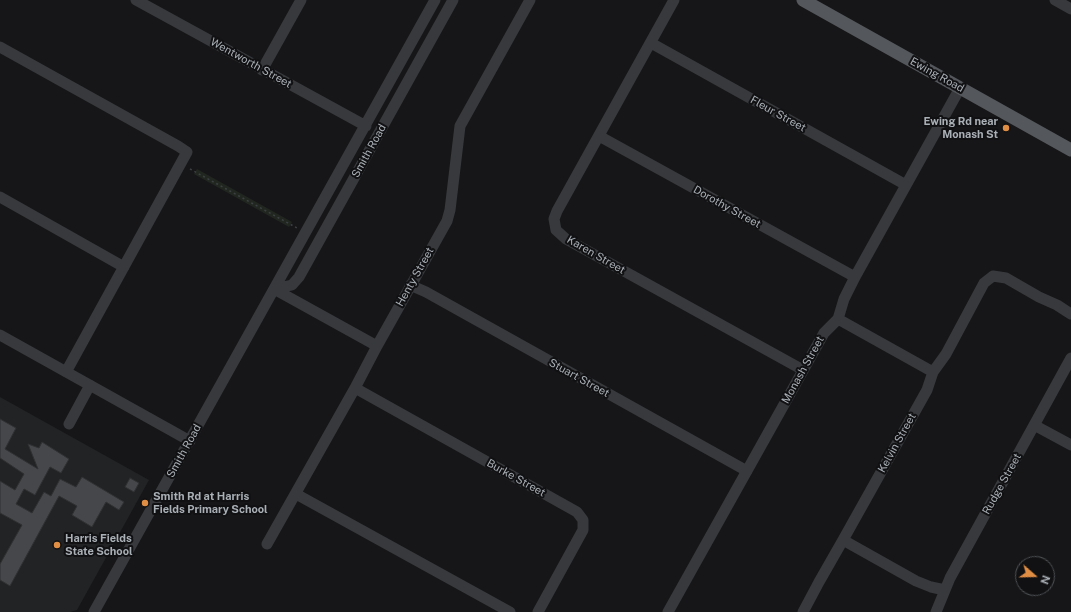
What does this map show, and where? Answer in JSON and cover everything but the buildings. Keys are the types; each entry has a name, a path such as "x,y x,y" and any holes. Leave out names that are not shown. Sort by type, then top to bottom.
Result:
{"main road":[{"name":"Ewing Road","path":"803,0 1071,150"}],"street":[{"name":"Wentworth Street","path":"136,0 366,126"},
{"path":"262,70 301,0"},
{"name":"Smith Road","path":"94,612 435,0"},
{"name":"Smith Road","path":"274,289 292,285 299,277 453,0"},
{"name":"Henty Street","path":"267,544 447,221 450,210 460,126 530,0"},
{"name":"Karen Street","path":"674,0 557,211 554,219 556,230 566,239 803,370"},
{"path":"1055,0 1071,9"},
{"name":"Fleur Street","path":"650,43 906,185"},
{"path":"0,47 187,152 66,372"},
{"path":"932,372 838,320 844,299 855,277 960,88"},
{"name":"Dorothy Street","path":"599,136 855,277"},
{"path":"0,197 124,267"},
{"name":"Kelvin Street","path":"803,612 927,390 932,372 946,354 984,283 993,276 1006,278 1071,314"},
{"name":"Stuart Street","path":"410,285 426,292 747,471"},
{"path":"274,289 377,346"},
{"name":"Monash Street","path":"668,612 824,333 838,320"},
{"path":"0,335 190,441"},
{"name":"Rudge Street","path":"936,612 950,578 1071,358"},
{"path":"69,424 90,385"},
{"name":"Burke Street","path":"355,388 577,512 583,520 583,530 538,612"},
{"path":"1034,425 1071,445"},
{"path":"296,494 510,612"},
{"path":"843,540 916,581 931,587 946,590"}],"path":[{"path":"181,165 297,228"}],"shaded area":[{"path":"197,169 292,222 289,227 194,174"},
{"name":"Harris Fields State School","path":"0,397 149,480 77,610 70,612 0,612"}],"place":[{"name":"Ewing Rd near Monash St","path":"1006,128"},
{"name":"Smith Rd at Harris Fields Primary School","path":"145,503"},
{"name":"Harris Fields State School","path":"57,545"}]}
